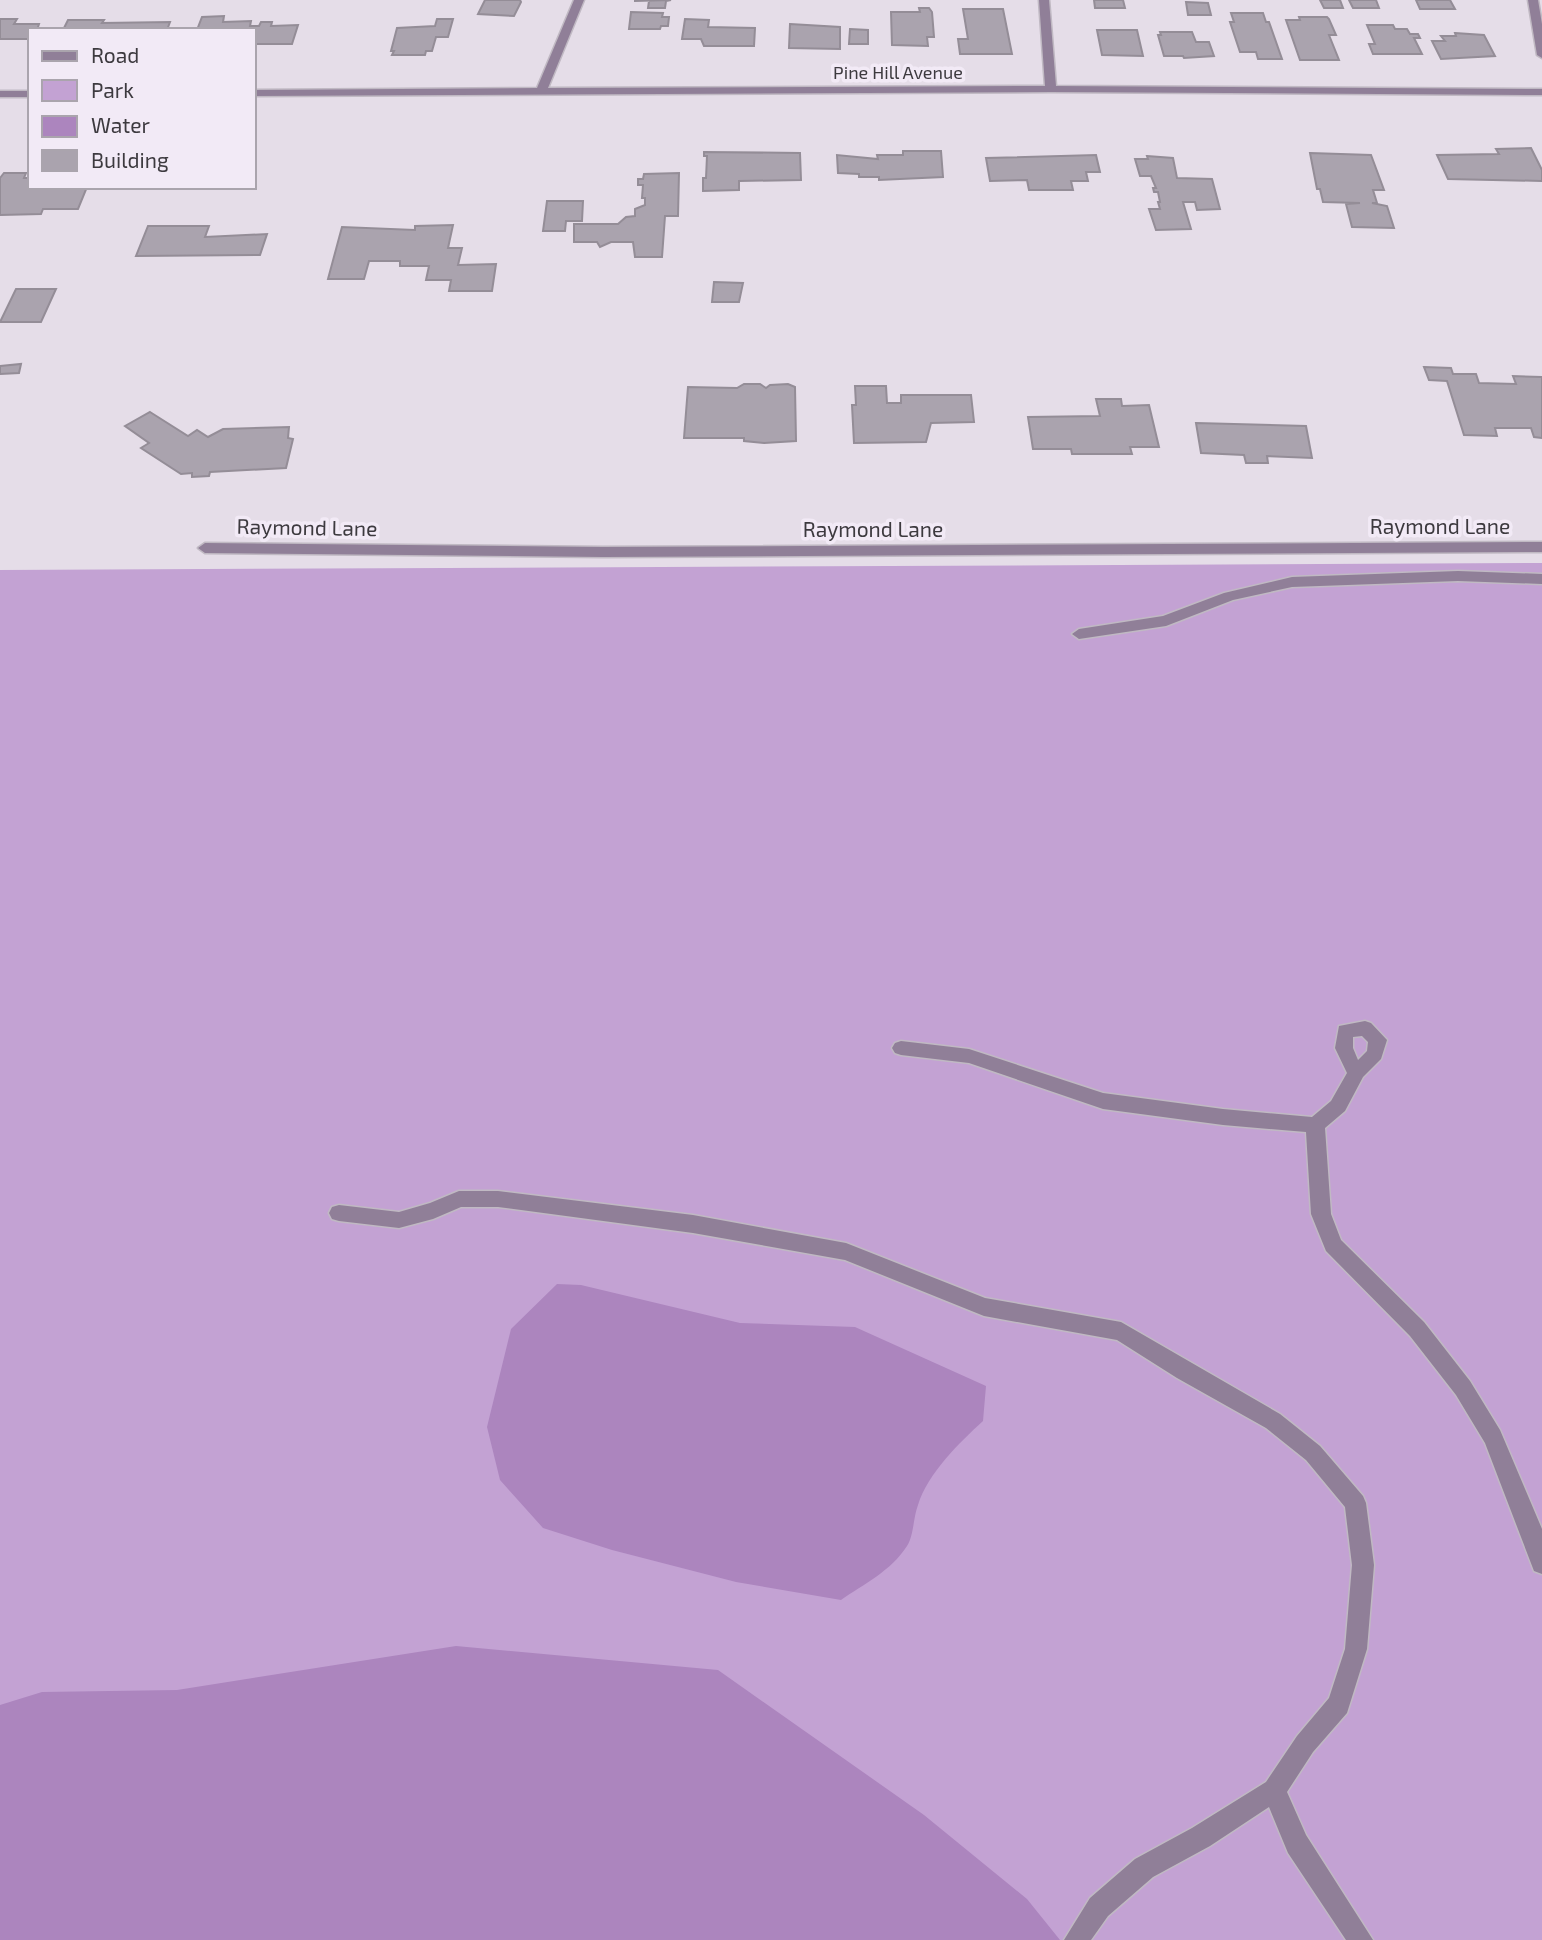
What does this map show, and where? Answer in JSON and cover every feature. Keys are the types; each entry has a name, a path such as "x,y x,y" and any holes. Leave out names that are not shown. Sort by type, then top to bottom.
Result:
{"street":[{"path":"541,92 579,0"},
{"path":"1044,0 1051,89"},
{"path":"1534,0 1542,55"},
{"name":"Pine Hill Avenue","path":"256,93 1051,89 1542,92"},
{"path":"0,94 28,94"},
{"name":"Raymond Lane","path":"205,548 603,552 1542,547"},
{"path":"1079,634 1166,621 1228,596 1292,582 1458,576 1542,579"},
{"path":"901,1048 969,1056 1103,1101 1223,1117 1315,1125 1338,1106 1357,1072"},
{"path":"1315,1125 1321,1214 1332,1245 1417,1329 1463,1388 1493,1437 1532,1531 1542,1563"},
{"path":"339,1213 399,1220 433,1211 458,1199 498,1199 680,1222 846,1252 984,1307 1121,1331 1184,1371 1273,1421 1312,1453 1355,1503 1363,1565 1356,1649 1339,1705 1305,1744 1274,1790 1201,1837 1143,1868 1099,1907 1076,1940"},
{"path":"1274,1790 1297,1844 1361,1940"}],"green space":[{"path":"1542,563 1542,1940 0,1940 0,570"}],"water":[{"path":"557,1284 581,1285 740,1323 855,1327 986,1386 983,1421 929,1481 918,1505 909,1542 901,1555 877,1576 841,1600 736,1582 612,1550 543,1528 500,1480 487,1427 511,1329"},
{"path":"456,1646 718,1670 924,1815 1027,1899 1060,1940 0,1940 0,1705 42,1692 177,1690"}],"building":[{"path":"485,0 521,2 514,16 478,14"},
{"path":"671,0 666,1 665,8 648,8 649,1 634,1"},
{"path":"1094,0 1123,0 1125,8 1095,8"},
{"path":"1320,0 1340,0 1343,8 1324,8"},
{"path":"1349,0 1376,0 1379,8 1353,8"},
{"path":"1416,0 1450,0 1455,9 1420,9"},
{"path":"1186,2 1208,3 1211,15 1188,15"},
{"path":"919,8 929,8 932,12 934,37 927,37 928,46 892,45 891,12 920,12"},
{"path":"963,9 1003,9 1012,54 960,54 958,39 968,39"},
{"path":"631,12 663,13 662,17 669,17 668,26 661,26 660,29 629,29"},
{"path":"1231,13 1263,13 1266,22 1269,22 1282,59 1258,59 1256,52 1240,52 1230,22 1234,22"},
{"path":"224,16 223,22 251,21 250,26 259,26 261,22 272,22 271,26 298,25 292,44 256,44 256,28 198,28 202,17"},
{"path":"1299,17 1329,19 1336,35 1329,35 1339,60 1300,60 1286,20 1300,20"},
{"path":"0,19 17,19 14,24 39,24 38,28 28,28 28,39 0,39"},
{"path":"437,19 453,19 448,37 436,37 432,51 426,51 425,55 392,55 397,28 435,26"},
{"path":"685,19 709,20 708,27 755,28 754,46 704,46 701,39 682,39"},
{"path":"68,20 104,20 102,23 170,22 168,28 64,28"},
{"path":"790,24 840,27 840,49 789,48"},
{"path":"1367,25 1393,25 1395,29 1407,29 1410,34 1418,34 1420,38 1414,38 1422,54 1373,54 1369,44 1375,44"},
{"path":"850,29 868,30 868,44 849,44"},
{"path":"1097,30 1137,30 1143,56 1102,55"},
{"path":"1160,32 1192,32 1196,42 1209,42 1214,56 1164,56 1158,35 1161,35"},
{"path":"1455,33 1484,35 1495,56 1441,59 1432,41 1445,41 1441,36 1456,36"},
{"path":"1531,148 1542,170 1542,181 1448,179 1437,155 1499,154 1496,149"},
{"path":"903,151 941,151 943,177 879,180 879,177 838,173 837,155 878,159 877,155 903,155"},
{"path":"704,152 800,153 801,180 739,181 739,190 703,191 707,156 704,156"},
{"path":"1310,153 1371,155 1384,190 1373,190 1377,203 1372,203 1387,206 1394,228 1352,227 1346,204 1360,203 1323,202 1320,189 1317,189"},
{"path":"1096,155 1100,172 1086,172 1088,181 1071,181 1073,190 1029,190 1027,180 990,181 986,158"},
{"path":"1147,156 1173,158 1177,178 1212,179 1220,209 1197,210 1195,202 1183,202 1191,229 1156,230 1149,209 1160,209 1158,192 1154,192 1153,188 1156,188 1151,176 1140,176 1135,159 1148,159"},
{"path":"4,173 26,173 24,178 28,178 28,189 86,189 78,209 43,209 41,214 0,215 0,178"},
{"path":"679,173 678,216 665,216 662,257 635,257 633,242 611,242 600,247 597,242 574,242 574,224 618,224 626,217 635,216 635,209 645,205 645,198 642,198 643,185 638,185 638,179 643,179 644,174"},
{"path":"547,201 583,201 582,221 566,221 565,231 543,231"},
{"path":"453,225 448,248 462,248 458,265 496,264 492,291 449,291 451,280 426,280 429,266 400,266 400,261 369,261 364,279 328,279 342,227 415,230 415,226"},
{"path":"148,226 209,226 205,237 267,234 260,255 136,256"},
{"path":"714,282 743,283 739,302 712,302"},
{"path":"16,289 56,289 41,322 0,322"},
{"path":"21,364 19,373 0,374 0,366"},
{"path":"1424,367 1451,368 1453,374 1476,374 1479,383 1516,384 1513,376 1542,377 1542,438 1534,437 1531,428 1495,428 1497,436 1464,435 1447,381 1429,380"},
{"path":"744,384 760,384 766,388 770,385 788,384 795,387 796,441 764,443 744,441 744,438 684,438 688,387 737,388"},
{"path":"855,386 886,386 887,403 901,403 901,395 971,395 974,422 931,423 926,442 854,443 852,405 856,405"},
{"path":"1096,399 1121,399 1122,406 1149,405 1159,447 1130,447 1132,454 1072,454 1071,449 1033,449 1028,417 1100,416"},
{"path":"150,412 188,436 197,430 208,437 223,429 289,427 288,438 293,439 286,468 210,472 209,476 192,477 192,473 181,474 141,448 149,443 125,426"},
{"path":"1196,423 1306,426 1312,458 1267,456 1268,463 1246,463 1244,455 1201,453"}]}
